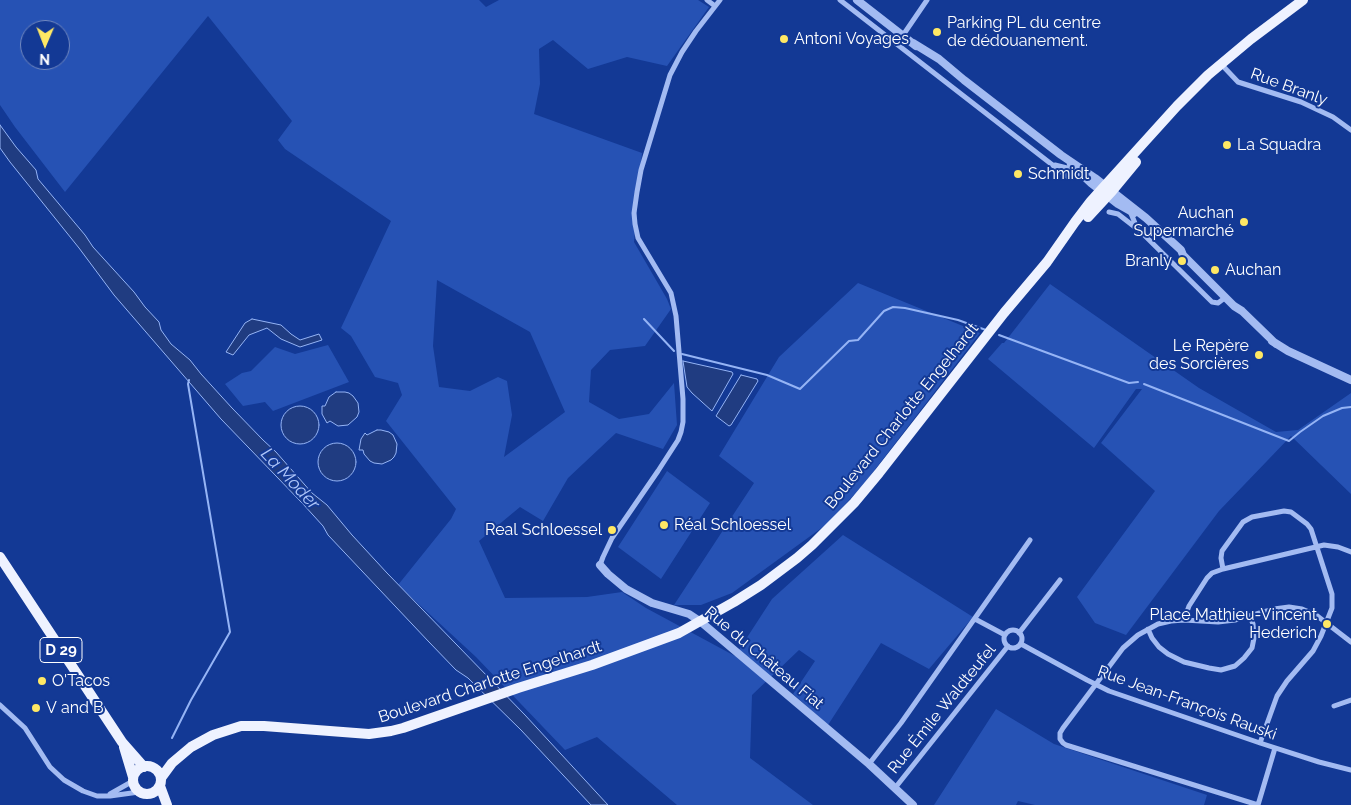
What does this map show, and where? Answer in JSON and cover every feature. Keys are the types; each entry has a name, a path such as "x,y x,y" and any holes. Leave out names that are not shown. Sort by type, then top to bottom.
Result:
{"main road":[{"name":"Boulevard Charlotte Engelhardt","path":"160,782 172,763 183,753 213,735 241,726 264,726 356,734 379,734 404,728 631,651 643,650 661,644 701,622 760,585 797,558 854,503 884,468 999,319 1056,249 1107,191 1161,123 1221,64 1303,0"},
{"name":"D 29","path":"0,557 122,742 148,767"},
{"name":"D 29","path":"122,742 133,779"},
{"name":"Boulevard Charlotte Engelhardt","path":"148,767 183,753"},
{"path":"161,805 134,785 133,779 137,770 148,767 156,770 167,805"},
{"path":"143,793 155,792 160,782"}],"street":[{"path":"707,0 715,6"},
{"name":"Rue du Château Fiat","path":"720,0 686,45 670,75 636,192 634,214 638,238 671,293 676,316 683,399 681,432 658,471 612,538 600,565 626,589 652,603 688,614 701,622 869,764 914,805"},
{"path":"840,0 1068,177"},
{"path":"857,0 903,36 932,54 1146,221 1226,297 1245,319 1276,344 1351,380"},
{"path":"897,44 927,0"},
{"name":"Rue Branly","path":"1221,64 1238,82 1301,102 1333,117 1351,130"},
{"path":"1061,154 1077,171 1146,218 1181,250 1183,255"},
{"path":"1052,164 1077,171"},
{"path":"1130,210 1137,228"},
{"path":"1108,212 1118,214 1137,228 1212,302 1218,303 1226,297"},
{"path":"1223,569 1222,551 1243,522 1252,517 1284,510 1291,512 1308,524 1332,594 1332,608 1314,651 1287,681 1277,696 1260,743"},
{"path":"869,764 901,723 1030,540"},
{"path":"1184,620 1189,606 1212,573 1316,547 1338,547 1351,552"},
{"path":"1019,633 1060,580"},
{"path":"1275,748 1258,805 1063,743 1059,737 1061,730 1123,648 1148,629 1171,621 1218,622 1235,620 1274,609 1289,607 1302,609 1316,615 1351,642"},
{"path":"1148,629 1159,647 1168,654 1184,662 1221,670 1234,666 1252,648 1254,638 1253,624 1250,616"},
{"path":"975,619 1005,635"},
{"path":"1012,631 1019,633 1022,638 1021,644 1016,648 1010,648 1005,642 1005,635 1012,631"},
{"name":"Rue Jean-François Rauski","path":"1021,644 1096,685 1145,704 1275,748 1351,770"},
{"name":"Rue Émile Waldteufel","path":"895,788 1008,646"},
{"path":"1334,706 1351,700"},
{"path":"0,705 25,728 50,767 64,780 83,791 97,796 143,793"},
{"path":"105,796 133,779"}],"shaded area":[{"path":"0,0 479,0 486,7 499,0 698,0 709,7 667,66 627,57 588,69 553,40 539,49 540,84 534,114 642,153 634,242 671,309 645,346 610,350 591,370 589,402 619,419 649,414 674,383 677,425 663,449 616,433 568,478 543,521 520,507 479,541 505,598 587,597 622,592 646,608 735,656 772,599 843,535 973,617 929,669 881,643 828,725 793,694 815,661 799,650 752,695 750,758 813,805 677,805 597,737 565,750 476,657 398,585 451,519 456,509 386,421 402,395 398,383 375,377 351,336 341,328 391,221 285,149 278,140 292,121 208,16 65,192 0,105","holes":["437,280 530,332 565,412 504,457 512,415 507,381 498,377 470,391 439,387 433,346"]},
{"path":"858,283 980,333 863,485 827,524 732,593 701,605 674,605 754,483 719,456 779,357"},
{"path":"1050,284 1199,388 1276,432 1298,430 1351,393 1351,494 1291,436 1219,511 1126,635 1095,623 1077,597 1155,491 1101,443 1142,389 1136,389 1094,448 988,359 1004,343"},
{"path":"328,345 349,382 273,411 265,402 243,406 225,384 242,373 251,371 275,347 295,354"},
{"name":"Réal Schloessel","path":"667,471 710,503 661,579 618,547"},
{"path":"996,709 1054,744 1207,795 1204,805 1035,805 1018,801 1016,805 934,805"}],"water":[{"name":"La Moder","path":"0,125 36,170 38,179 93,247 159,322 161,330 171,344 190,360 232,408 276,452 312,493 327,505 387,573 525,715 608,805 591,805 521,730 468,678 456,670 429,642 328,535 323,526 303,504 221,419 114,295 10,162 0,148"},
{"path":"252,319 281,325 300,340 319,334 322,340 300,347 281,339 267,328 249,335 233,355 226,352 245,323"},
{"path":"683,361 732,372 733,374 712,411 687,387"},
{"path":"741,375 757,379 758,381 729,426 716,416"},
{"path":"336,392 349,393 358,403 359,412 357,417 348,425 338,426 330,421 327,423 322,414 322,406 325,406 329,397"},
{"path":"300,406 313,412 319,425 313,438 300,444 287,438 281,425 287,412"},
{"path":"377,430 389,432 393,435 397,444 394,457 382,464 370,461 363,450 359,450 361,439 365,433 367,435"},
{"path":"337,443 350,449 356,462 350,475 337,481 324,475 318,462 324,449"}],"waterway":[{"path":"682,354 767,375 800,389 849,341 858,340 884,311 893,307 958,320 986,330"},
{"path":"644,319 674,351"},
{"path":"999,335 1129,383 1138,382"},
{"path":"172,738 191,700 230,632 188,384 189,380"},
{"path":"1144,384 1289,441 1323,416 1342,408 1351,407"}],"place":[{"name":"Parking PL du centre de dédouanement.","path":"937,32"},
{"name":"Antoni Voyages","path":"784,39"},
{"name":"La Squadra","path":"1227,145"},
{"name":"Schmidt","path":"1018,174"},
{"name":"Auchan Supermarché","path":"1244,222"},
{"name":"Branly","path":"1182,261"},
{"name":"Auchan","path":"1215,270"},
{"name":"Le Repère des Sorcières","path":"1259,355"},
{"name":"Réal Schloessel","path":"664,525"},
{"name":"Real Schloessel","path":"612,530"},
{"name":"Place Mathieu-Vincent Hederich","path":"1327,624"},
{"name":"O'Tacos","path":"42,681"},
{"name":"V and B","path":"36,708"}]}
